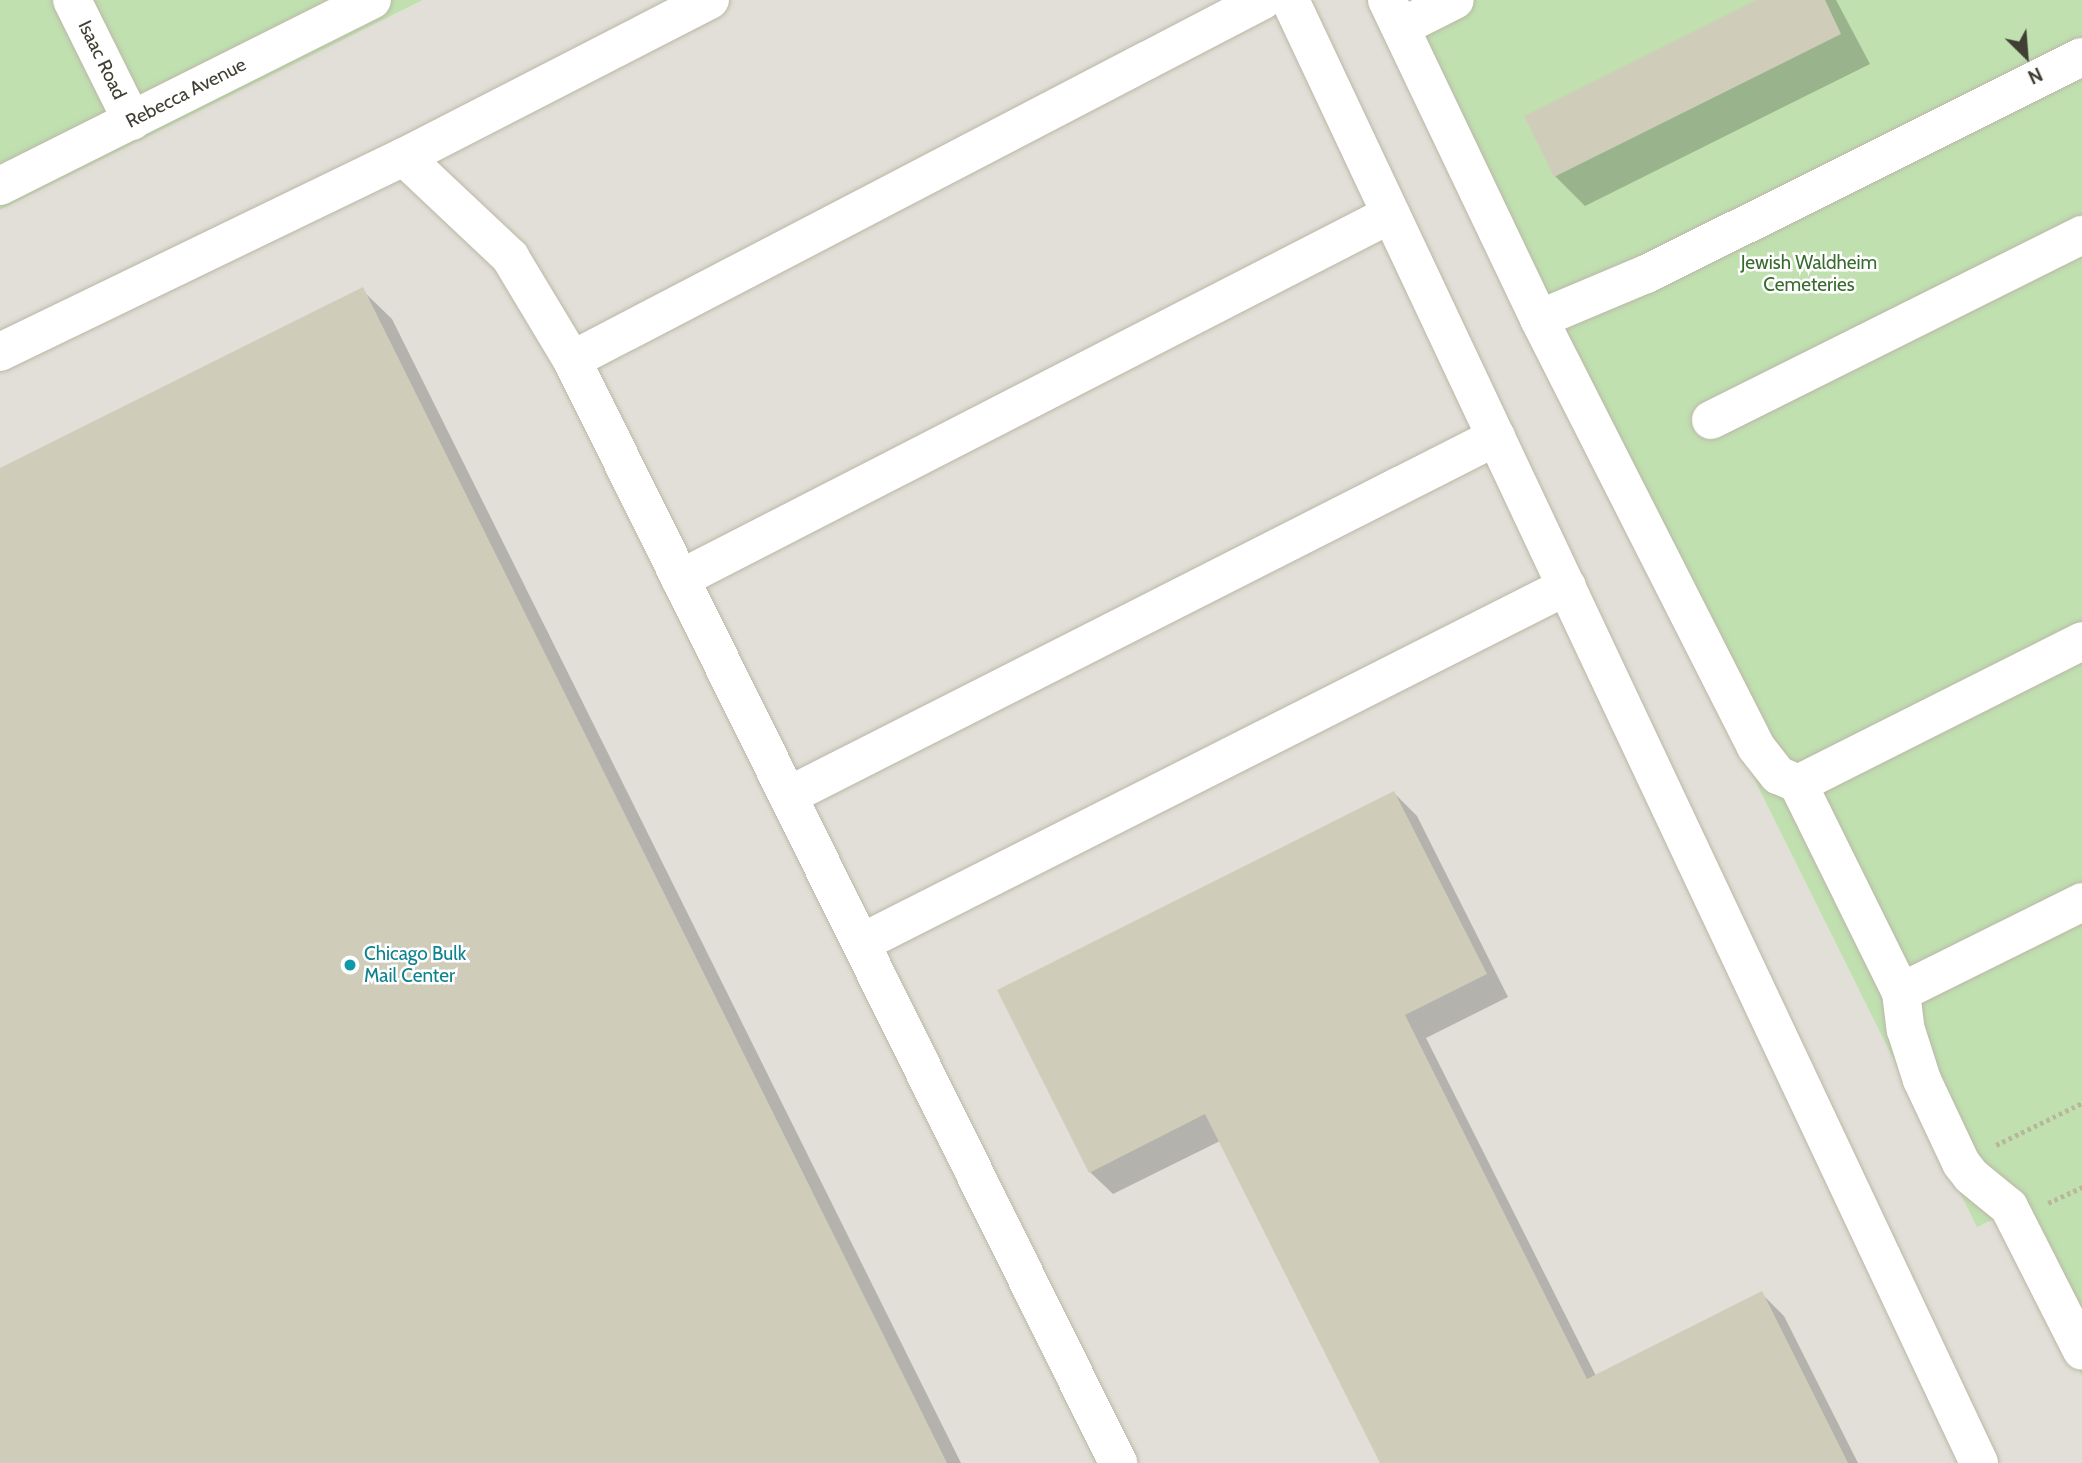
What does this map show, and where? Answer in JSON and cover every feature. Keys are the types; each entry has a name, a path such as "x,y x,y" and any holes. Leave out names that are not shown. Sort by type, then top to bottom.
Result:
{"lane":[{"name":"Isaac Road","path":"72,0 132,121"},
{"name":"Rebecca Avenue","path":"0,186 372,0"},
{"path":"0,352 404,157 710,0"},
{"path":"572,360 1264,0"},
{"path":"1290,0 1979,1463"},
{"path":"1455,0 1394,14 1539,319 1756,747 1778,775 1798,784 1901,992 1906,1030 1922,1080 1961,1163 1970,1177 2009,1207 2082,1351"},
{"path":"1539,319 1646,274 2082,57"},
{"path":"404,157 510,257 572,360 1118,1463"},
{"path":"680,579 1391,214"},
{"path":"1711,420 2082,235"},
{"path":"788,796 1496,438"},
{"path":"861,943 1567,586"},
{"path":"1798,784 2082,641"},
{"path":"1901,992 2082,902"}],"path":[{"path":"1961,1163 2082,1103"}],"shaded area":[{"path":"423,0 1367,0 1977,1226 2001,1215 2082,1377 2082,1463 0,1463 0,210"}],"green space":[{"path":"0,0 423,0 0,210"},
{"name":"Jewish Waldheim Cemeteries","path":"1367,0 2082,0 2082,1377 2002,1215 1977,1227"}],"building":[{"path":"1756,0 1825,0 1841,34 1554,177 1524,116"},
{"name":"Chicago Bulk Mail Center","path":"363,287 947,1463 0,1463 0,468"},
{"path":"1394,791 1487,974 1405,1015 1587,1379 1762,1291 1848,1463 1380,1463 1205,1114 1089,1173 997,990"}],"place":[{"name":"Chicago Bulk Mail Center","path":"350,965"}]}
